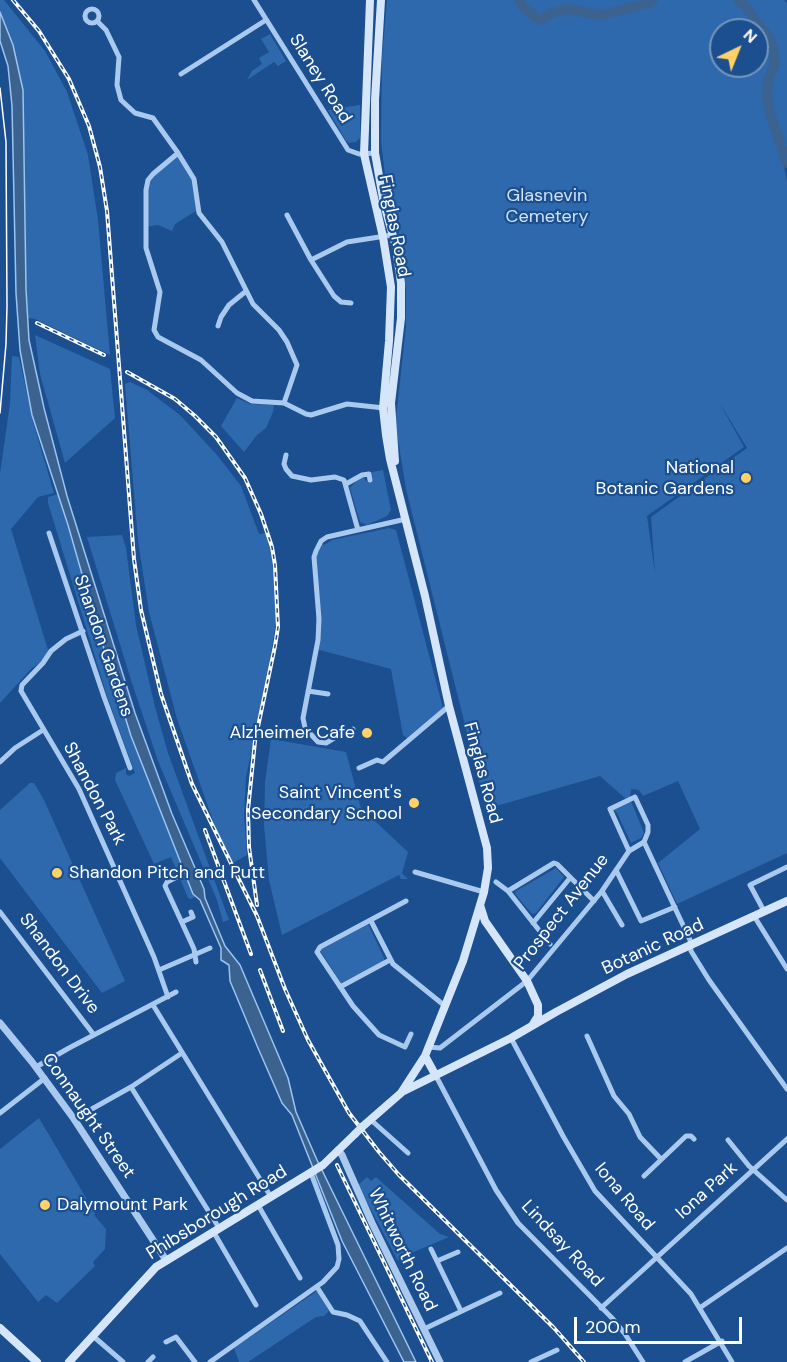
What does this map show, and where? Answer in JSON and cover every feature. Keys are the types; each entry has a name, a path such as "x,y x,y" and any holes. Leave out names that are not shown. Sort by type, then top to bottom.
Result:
{"main road":[{"name":"Finglas Road","path":"370,0 364,153 400,272 401,318 387,408 390,459 427,604 449,706 487,848 488,868 484,892 463,961 425,1056 401,1093"},
{"name":"Finglas Road","path":"381,0 375,100 375,153 388,236"},
{"name":"Botanic Road","path":"401,1093 511,1038 555,1012 641,968 787,901"},
{"path":"480,905 485,921 513,957 538,1005 538,1016 530,1028"},
{"path":"471,932 480,928 493,932"},
{"path":"538,1005 546,1011 555,1012"},
{"path":"425,1056 436,1076"},
{"name":"Phibsborough Road","path":"69,1362 145,1278 166,1260 323,1165 401,1093"},
{"path":"0,1328 37,1362"}],"street":[{"name":"Slaney Road","path":"254,0 348,150 375,153"},
{"path":"181,74 266,20"},
{"path":"97,21 106,30 119,57 117,85 121,100 135,112 153,118 178,153 194,179 199,213 222,242 245,292 253,304 279,330 296,359 296,371 284,404"},
{"path":"178,153 148,180 146,248 160,291 153,330 158,337 201,360 243,397 252,401 284,404 310,415 347,404 387,408"},
{"path":"287,215 334,296 341,302 351,303"},
{"path":"312,260 347,242 388,236"},
{"path":"218,326 229,304 245,292"},
{"path":"285,456 284,464 292,476 311,480 340,477 346,484 358,530"},
{"path":"346,484 362,475 369,474 370,480"},
{"path":"352,729 326,743 318,742 305,728 303,718 318,630 318,580 314,557 321,541 327,537 406,519"},
{"name":"Shandon Gardens","path":"49,533 130,768"},
{"name":"Shandon Park","path":"83,631 66,639 51,651 44,663 20,688 80,789 159,970 168,997"},
{"path":"308,691 328,694"},
{"path":"359,768 377,760 383,762 449,706"},
{"path":"0,762 15,748 43,730"},
{"path":"635,797 648,825 644,842 629,851 610,809 635,797"},
{"path":"644,842 675,907 691,951 787,1089"},
{"name":"Prospect Avenue","path":"429,1047 440,1048 527,981 602,891 629,851"},
{"path":"508,891 557,864 594,901"},
{"path":"764,911 750,885 787,867"},
{"path":"616,870 641,921 675,907"},
{"path":"416,872 484,892"},
{"path":"177,878 167,882 165,886 196,954 196,962"},
{"path":"533,923 570,878"},
{"path":"496,882 508,891 550,944"},
{"path":"602,891 622,925"},
{"path":"406,901 317,950 353,1006 379,1035 405,1047 411,1034"},
{"name":"Shandon Drive","path":"0,912 94,1035"},
{"path":"182,922 193,917 191,912"},
{"path":"754,916 787,969"},
{"path":"370,921 390,960 406,976 445,1006"},
{"path":"159,970 210,948"},
{"path":"340,987 390,960"},
{"path":"36,1067 176,992"},
{"path":"153,1005 271,1197"},
{"name":"Connaught Street","path":"0,1023 45,1078 74,1119 166,1260"},
{"path":"587,1036 614,1096 635,1118 640,1137 661,1159"},
{"name":"Iona Road","path":"511,1038 590,1182 612,1209 682,1282 701,1307 732,1362"},
{"path":"74,1119 131,1087 182,1053"},
{"name":"Lindsay Road","path":"436,1076 496,1190 518,1223 625,1334 643,1362"},
{"path":"2,1109 45,1078"},
{"path":"131,1087 216,1230 256,1305"},
{"path":"371,1120 408,1153"},
{"path":"644,1176 686,1136 694,1139"},
{"name":"Iona Park","path":"601,1308 787,1139"},
{"path":"728,1140 753,1169 787,1200"},
{"name":"Whitworth Road","path":"338,1150 440,1362"},
{"path":"210,1362 317,1287 333,1272 339,1259 338,1245 310,1173"},
{"path":"258,1205 300,1278"},
{"path":"701,1307 787,1248"},
{"path":"431,1249 461,1311"},
{"path":"438,1262 458,1252"},
{"path":"317,1287 333,1312 360,1321 387,1362"},
{"path":"424,1329 500,1293"},
{"path":"93,1336 123,1362"},
{"path":"166,1342 176,1337 195,1362"},
{"path":"685,1362 722,1341"},
{"path":"531,1362 557,1350"}],"green space":[{"path":"0,0 4,0 45,51 67,92 88,155 98,220 110,355 35,319 28,318 13,45 0,12"},
{"name":"Glasnevin Cemetery","path":"387,0 784,0 787,3 787,161 769,104 764,105 782,156 787,181 787,853 677,904 658,863 700,829 678,781 643,796 639,790 631,789 630,797 626,799 600,776 486,809 406,489 397,433 396,418 406,327 406,291 402,244 387,192 381,140 382,59","holes":["719,402 747,448 651,517 655,574 647,516 744,447"]},
{"path":"270,34 286,61 278,66 274,62 247,80 252,71 262,64 259,58 269,52 261,39"},
{"path":"360,105 360,138 356,142 349,143 328,110"},
{"path":"178,153 194,179 199,209 175,224 172,231 158,225 145,227 148,180"},
{"path":"35,335 110,369 115,418 65,463 40,374"},
{"path":"12,356 19,357 33,422 54,493 38,497 11,529 48,650 44,660 32,668 0,703 0,474 10,403"},
{"path":"130,382 147,390 180,415 217,455 241,486 259,534 267,533 273,561 277,615 268,673 246,777 244,815 247,855 233,863 216,829 177,719 149,612 138,541 125,384"},
{"path":"237,398 250,404 274,405 266,428 257,435 244,452 221,426"},
{"path":"383,470 391,510 387,516 367,525 360,522 350,488 360,477 366,481 373,480 372,472"},
{"path":"58,494 131,736 193,894 197,896 191,899 188,898 171,857 154,864 115,780 116,773 126,768 126,774 129,776 135,773 107,696 48,503 48,497"},
{"path":"389,528 396,530 443,708 407,738 403,735 391,669 316,649 316,551 321,541 324,545 332,540"},
{"path":"122,535 126,548 136,625 155,707 168,753 229,920 223,922 217,900 158,761 87,537"},
{"path":"271,739 346,752 361,808 408,852 402,873 408,879 401,879 399,875 282,935 269,880 264,825 265,782"},
{"name":"Shandon Pitch and Putt","path":"30,783 34,783 44,800 125,981 102,993 0,858 0,810"},
{"path":"631,801 644,833 641,838 631,843 613,809"},
{"path":"556,868 564,877 536,913 532,914 515,894 516,891"},
{"path":"368,924 384,961 341,983 320,950"},
{"name":"Dalymount Park","path":"39,1118 95,1213 94,1215 106,1229 105,1249 93,1262 95,1266 57,1303 46,1295 38,1302 0,1254 0,1149"},
{"path":"367,1177 371,1181 376,1177 440,1234 449,1237 402,1257 398,1261 358,1185"},
{"path":"317,1291 329,1311 324,1316 316,1317 248,1362 239,1362 234,1348"}],"shaded area":[{"path":"0,12 13,45 23,90 29,340 67,496 135,713 172,814 204,889 205,898 225,946 240,965 288,1078 296,1112 317,1160 416,1362 404,1362 342,1241 292,1115 282,1103 258,1048 230,981 229,965 221,960 221,948 200,900 193,894 131,736 96,623 68,525 32,415 20,350 16,293 12,106 8,66 0,41"}],"waterway":[{"path":"519,0 523,7 540,20 552,13 567,9 601,15 650,3 653,0"},
{"path":"738,0 768,36 773,47 775,64 768,80 767,97 787,163"}],"tram line":[{"path":"0,88 6,142 7,306 0,413"}],"railway":[{"path":"13,0 39,31 69,79 89,126 100,167 107,211 134,559 141,610 161,694 192,784 257,916 285,989 308,1040 349,1113 399,1175 554,1328 584,1362"},
{"path":"37,323 104,355"},
{"path":"127,372 175,399 216,437 245,478 272,547 278,627 255,741 248,810 249,847 257,905"},
{"path":"205,830 251,954"},
{"path":"260,970 283,1031"},
{"path":"337,1165 432,1362"}],"place":[{"name":"National Botanic Gardens","path":"746,478"},
{"name":"Alzheimer Cafe","path":"367,733"},
{"name":"Saint Vincent's Secondary School","path":"414,803"},
{"name":"Shandon Pitch and Putt","path":"57,873"},
{"name":"Dalymount Park","path":"45,1205"}]}
